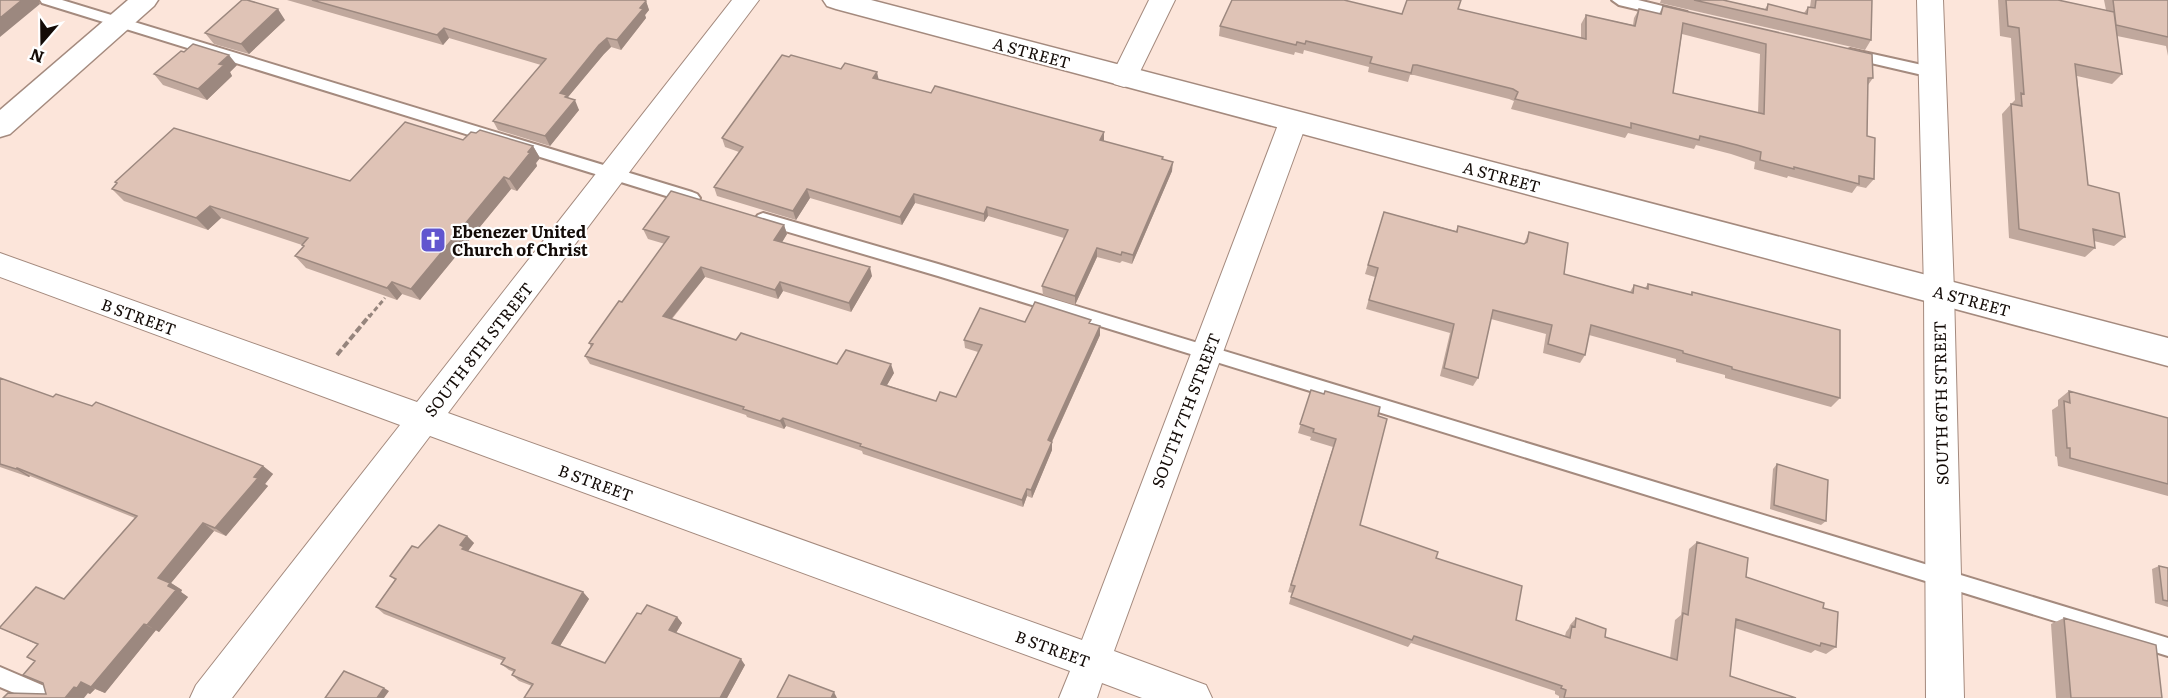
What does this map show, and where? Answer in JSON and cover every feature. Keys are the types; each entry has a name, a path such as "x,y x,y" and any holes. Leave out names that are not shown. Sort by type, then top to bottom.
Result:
{"main road":[{"path":"0,126 145,0"},
{"name":"A STREET","path":"836,0 2168,352"}],"street":[{"name":"SOUTH 8TH STREET","path":"209,698 746,0"},
{"path":"1124,77 1162,0"},
{"name":"SOUTH 6TH STREET","path":"1929,0 1939,291 1945,698"},
{"name":"SOUTH 7TH STREET","path":"1078,698 1293,122"},
{"name":"B STREET","path":"0,265 1192,698"}],"lane":[{"path":"47,0 704,201"},
{"path":"1619,0 1700,19"},
{"path":"1839,51 1931,72"},
{"path":"749,215 938,270 2168,647"},
{"path":"0,677 49,698"}],"path":[{"path":"316,381 385,298"}],"building":[{"path":"0,0 22,0 0,18"},
{"path":"242,0 278,9 241,44 205,33"},
{"path":"312,0 646,1 640,8 643,9 617,40 607,38 599,45 560,93 575,100 545,136 493,121 546,59 444,28 437,35"},
{"path":"1232,0 1344,0 1402,14 1407,0 1461,0 1458,9 1586,39 1586,15 1635,26 1639,9 1661,14 1663,6 1872,54 1873,78 1868,78 1867,136 1875,138 1874,179 1859,176 1859,184 1794,167 1794,169 1760,160 1761,152 1737,145 1700,136 1699,140 1631,123 1631,128 1515,99 1518,92 1513,89 1417,65 1413,65 1411,73 1370,63 1372,57 1306,41 1305,44 1297,42 1296,45 1220,26","holes":["1683,23 1766,44 1764,114 1673,93"]},
{"path":"1694,0 1723,0 1767,10 1768,4 1807,14 1808,7 1815,8 1816,0 1872,0 1871,40"},
{"path":"2006,0 2058,0 2114,12 2122,74 2075,64 2088,185 2119,193 2125,237 2093,229 2095,248 2019,229 2011,104 2022,106 2021,93 2024,94 2019,28 2008,26"},
{"path":"2113,0 2168,0 2168,37 2116,25"},
{"path":"193,44 229,55 219,64 224,65 198,89 154,74 181,51 184,52"},
{"path":"782,55 789,57 791,55 841,69 845,63 877,72 873,78 931,93 935,86 1104,132 1100,140 1163,157 1162,159 1173,162 1133,255 1122,252 1121,255 1097,248 1075,296 1042,286 1068,230 987,207 984,214 914,194 900,217 807,189 793,211 714,187 743,147 722,138"},
{"path":"405,122 463,140 471,132 476,133 480,130 533,146 509,179 504,177 411,289 392,282 387,288 295,256 308,238 210,206 196,218 112,189 117,183 115,182 174,128 350,181"},
{"path":"671,191 784,225 774,240 870,267 849,303 780,282 775,290 701,267 663,316 736,340 741,333 837,364 846,350 891,364 881,384 936,401 940,392 956,397 982,345 964,340 980,308 1025,322 1035,302 1091,320 1089,323 1100,326 1048,440 1052,442 1031,490 1027,489 1022,500 783,418 780,421 743,409 744,407 585,356 593,344 589,343 669,237 643,229"},
{"path":"1384,212 1457,232 1458,226 1524,244 1527,242 1529,232 1568,243 1564,274 1633,293 1634,285 1648,289 1648,284 1692,295 1692,292 1840,330 1840,398 1732,369 1732,367 1683,353 1683,351 1591,325 1585,355 1548,344 1552,325 1493,310 1478,378 1444,368 1454,324 1369,300 1378,268 1368,265"},
{"path":"0,378 53,397 56,394 92,406 96,402 263,466 254,477 258,478 215,528 203,523 158,578 170,583 168,586 176,590 147,625 144,624 91,687 81,682 65,698 3,698 8,693 46,694 43,683 23,675 35,661 27,657 38,644 0,627 36,587 64,599 137,516 17,468 0,464"},
{"path":"1311,390 1324,394 1325,391 1380,407 1378,416 1387,419 1360,525 1438,552 1436,558 1522,586 1516,620 1570,638 1576,618 1606,629 1605,637 1677,660 1683,613 1688,615 1697,542 1748,558 1746,577 1824,603 1823,608 1838,612 1836,647 1821,643 1820,646 1736,619 1730,676 1796,698 1564,698 1566,690 1561,688 1562,686 1414,636 1412,640 1291,597 1295,586 1291,585 1336,439 1313,432 1314,429 1300,424"},
{"path":"2069,391 2168,418 2168,484 2070,458 2070,448 2067,448 2064,401 2070,403"},
{"path":"1777,464 1828,480 1826,521 1774,505"},
{"path":"439,525 467,536 460,545 464,547 462,549 583,592 552,643 605,663 637,613 641,614 647,605 677,617 669,630 741,659 720,698 524,698 533,684 512,675 515,670 501,664 505,658 376,607 396,579 390,576 412,546 418,548"},
{"path":"2159,566 2168,568 2168,601 2163,600"},
{"path":"2064,618 2156,645 2162,698 2071,698"},
{"path":"344,671 384,688 377,698 325,698"},
{"path":"789,675 834,692 831,698 777,698"}],"place":[{"name":"Ebenezer United Church of Christ","path":"433,240"}]}
